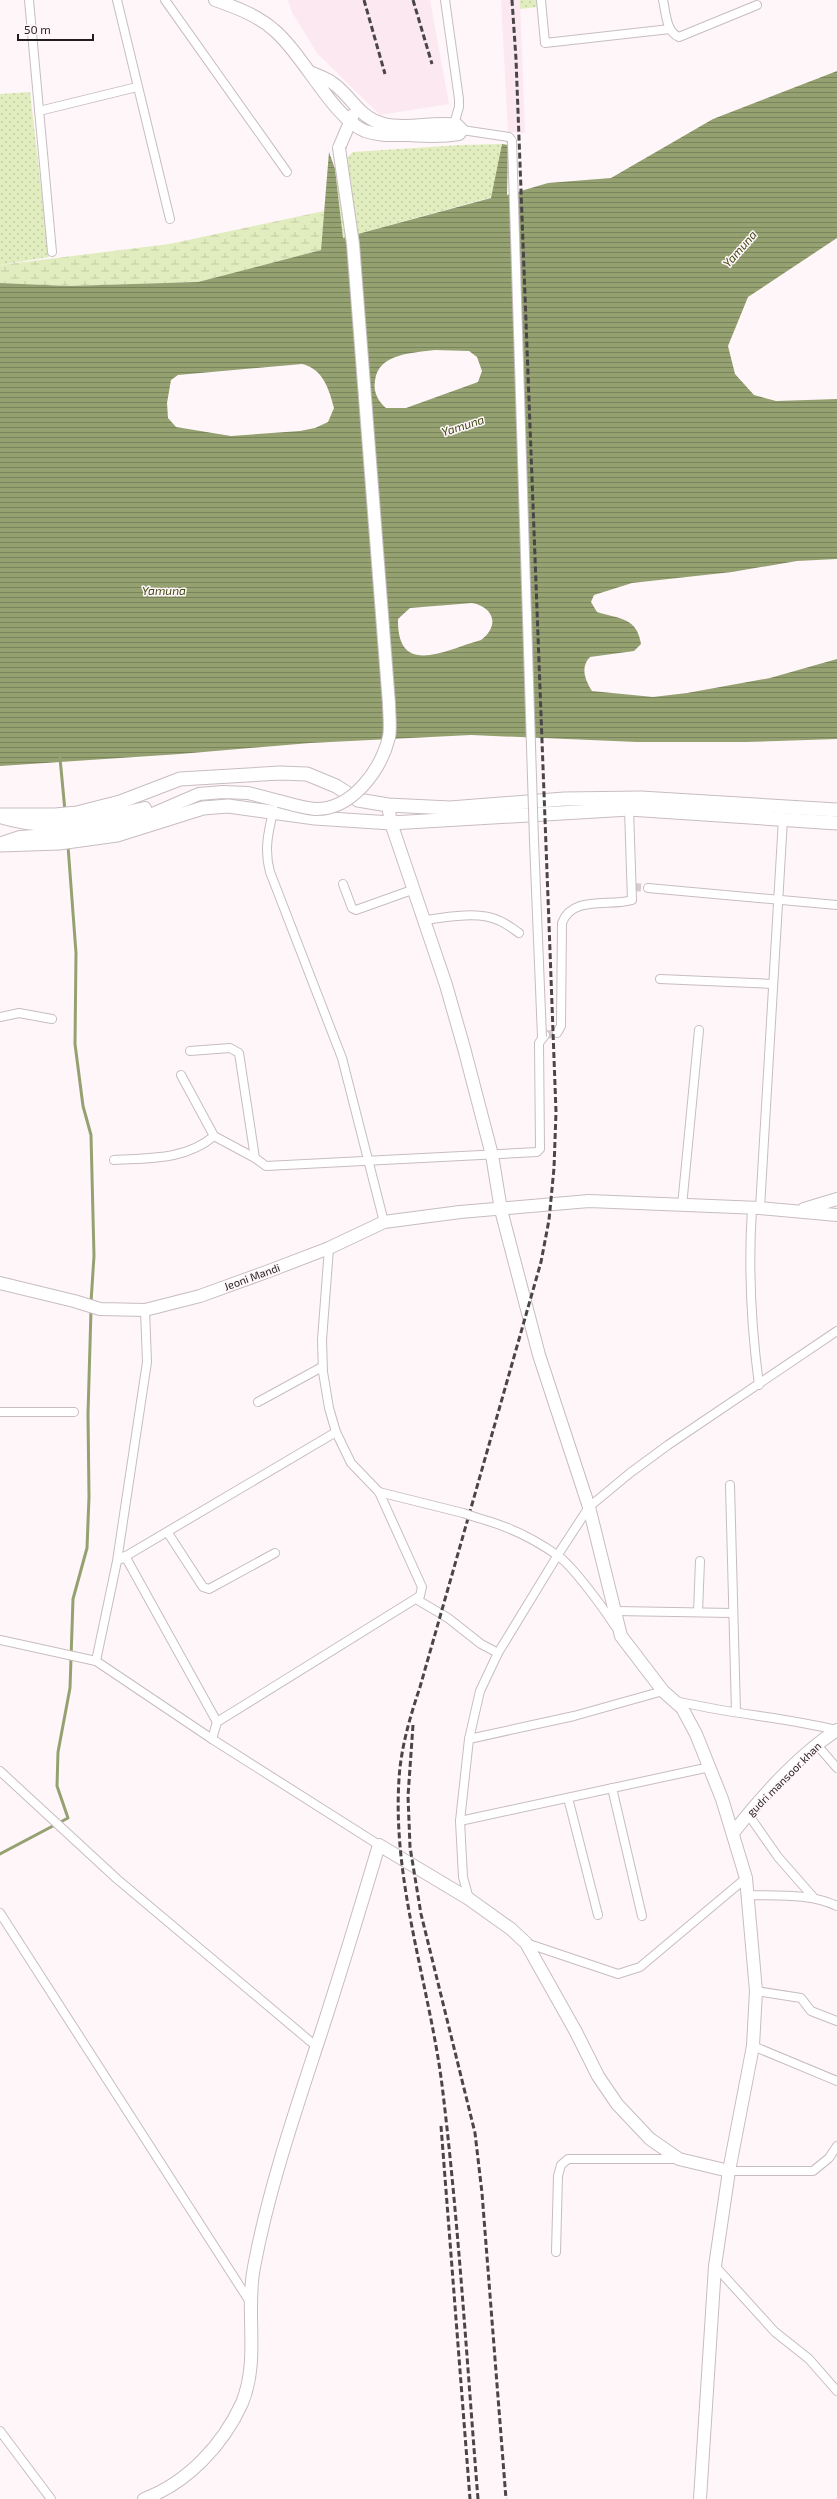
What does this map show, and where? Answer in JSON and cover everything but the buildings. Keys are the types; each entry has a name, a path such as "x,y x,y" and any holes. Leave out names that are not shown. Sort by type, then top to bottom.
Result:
{"main road":[{"path":"215,0 266,23 276,31 312,73 323,91 350,120 365,131 382,135 403,130 458,127"},
{"path":"312,73 334,84 357,109 382,124 403,130"},
{"path":"0,816 57,830 78,827 117,835 203,808 228,806 276,806 315,809 341,802 362,787 380,763 389,736 389,704 353,244 339,148 350,120 357,109"},
{"path":"78,827 120,802 180,779 280,773 307,774 336,786 358,800 368,804 450,808 564,800 641,798 837,810"},
{"path":"0,844 57,830 78,827 178,802 199,794 223,792 248,793 276,806 315,818 391,823 629,809 783,818 837,823"},
{"path":"388,805 391,823 412,890 446,984 492,1155 501,1210 539,1355 589,1507 621,1636 663,1691 682,1708 710,1767 733,1832 746,1878 756,1991 753,2046 729,2171 715,2266 700,2499"},
{"path":"799,1211 837,1199"},
{"name":"Jeoni Mandi","path":"0,1283 74,1301 100,1309 145,1310 200,1296 329,1248 384,1222 460,1212 501,1210 588,1201 756,1208 837,1215"},
{"name":"gudri mansoor khan","path":"733,1832 748,1814 817,1745 837,1730"},
{"path":"144,2499 158,2494 188,2474 211,2452 228,2428 250,2382 252,2338 250,2302 253,2268 297,2102 317,2046 379,1844 469,1899 511,1929 526,1943 576,2032 598,2076 617,2104 650,2139 679,2159 729,2171"}],"street":[{"path":"29,0 52,252"},
{"path":"117,0 170,219"},
{"path":"165,0 287,172"},
{"path":"181,1075 214,1136 255,1158 266,1166 531,1154 540,1149 539,1043 544,1036 534,841 512,141 509,137 458,127 459,99 445,0"},
{"path":"541,0 544,43 670,29"},
{"path":"663,0 670,29 674,35 679,37 757,5"},
{"path":"39,111 137,87"},
{"path":"276,806 266,843 266,857 270,872 342,1058 384,1222"},
{"path":"557,1033 561,1026 562,923 565,915 570,910 597,903 632,900 629,809"},
{"path":"759,1384 750,1296 749,1260 756,1208 779,899 783,818"},
{"path":"343,884 352,908 356,910 412,890"},
{"path":"648,888 837,904"},
{"path":"422,920 462,916 491,918 500,920 519,933"},
{"path":"660,979 773,984"},
{"path":"0,1017 19,1013 52,1019"},
{"path":"682,1206 698,1030"},
{"path":"190,1051 230,1048 239,1053 255,1158"},
{"path":"114,1160 171,1156 203,1146 214,1136"},
{"path":"212,1739 217,1722 416,1600 423,1591 378,1492 355,1470 336,1432 329,1408 322,1367 322,1340 329,1248"},
{"path":"96,1661 117,1561 147,1362 145,1310"},
{"path":"469,1899 463,1877 460,1821 469,1739 480,1691 498,1653 589,1507 668,1444 837,1332"},
{"path":"258,1402 322,1367"},
{"path":"0,1412 74,1412"},
{"path":"117,1561 168,1533 336,1432"},
{"path":"730,1485 736,1712"},
{"path":"378,1492 492,1521 558,1555 606,1611 621,1636"},
{"path":"168,1533 203,1587 209,1589 275,1553"},
{"path":"125,1556 217,1722"},
{"path":"698,1612 700,1562"},
{"path":"416,1600 448,1618 481,1644 498,1653"},
{"path":"615,1611 733,1613"},
{"path":"0,1640 69,1653 96,1661 212,1739 379,1844"},
{"path":"469,1739 574,1716 663,1691"},
{"path":"672,1700 707,1709 797,1720 837,1730"},
{"path":"817,1745 837,1768"},
{"path":"460,1821 710,1767"},
{"path":"0,1771 116,1879 317,2046"},
{"path":"612,1788 642,1916"},
{"path":"568,1798 598,1915"},
{"path":"748,1814 778,1857 814,1898"},
{"path":"526,1943 618,1974 640,1967 746,1878"},
{"path":"747,1895 814,1898 837,1906"},
{"path":"0,1913 250,2302"},
{"path":"756,1991 801,1998 812,2011 837,2021"},
{"path":"753,2046 837,2081"},
{"path":"729,2171 813,2171 829,2158 837,2146"},
{"path":"556,2252 558,2176 561,2165 568,2159 679,2159"},
{"path":"715,2266 776,2332 809,2359 837,2392"},
{"path":"0,2431 51,2499"}],"shaded area":[{"path":"288,0 430,0 449,104 380,115 317,53 292,12"},
{"path":"501,0 520,0 525,133 508,132"}],"green space":[{"path":"520,0 537,0 537,7 520,9"},
{"path":"30,92 49,257 0,265 0,94"},
{"path":"502,144 492,197 343,238 335,169 353,152"},
{"path":"324,211 321,250 198,282 68,286 0,283 0,265 169,244"}],"water":[{"name":"Yamuna","path":"837,71 837,238 748,297 728,346 735,374 754,395 776,401 837,399 837,559 797,561 732,572 632,583 594,595 591,602 597,612 626,620 636,629 641,644 634,651 590,657 585,665 585,674 592,691 653,697 687,693 770,678 837,659 837,739 746,742 637,742 471,735 310,743 180,754 0,766 0,283 68,286 198,282 321,250 329,152 335,169 343,238 491,198 502,144 508,145 507,195 548,183 611,178 713,119","holes":["435,350 469,351 477,357 482,371 478,382 406,408 386,408 375,393 375,381 378,372 383,365 398,356","302,364 315,370 320,375 330,394 334,408 328,422 315,428 300,431 231,436 176,427 168,418 167,403 171,380 178,375","472,603 485,608 490,613 492,618 491,629 481,640 439,653 426,655 414,654 405,649 400,637 398,619 410,608"]}],"waterway":[{"path":"60,758 65,811"},
{"path":"68,846 76,953 75,1044 83,1106 91,1135 94,1256 91,1302"},
{"path":"0,1854 68,1818 57,1786 58,1752 70,1688 73,1599 87,1548 89,1497 88,1414 91,1310"}],"tunnel":[{"path":"633,887 648,888"},
{"path":"545,1035 557,1033"}],"railway":[{"path":"364,0 385,74"},
{"path":"413,0 432,64"},
{"path":"478,2499 449,2144 437,2054 407,1898 401,1858 398,1819 400,1767 406,1732 541,1262 549,1220 554,1168 556,1112 516,59 512,0"},
{"path":"413,1725 408,1796 410,1847 421,1914 475,2133 482,2193 506,2499"},
{"path":"441,2126 470,2499"}]}
